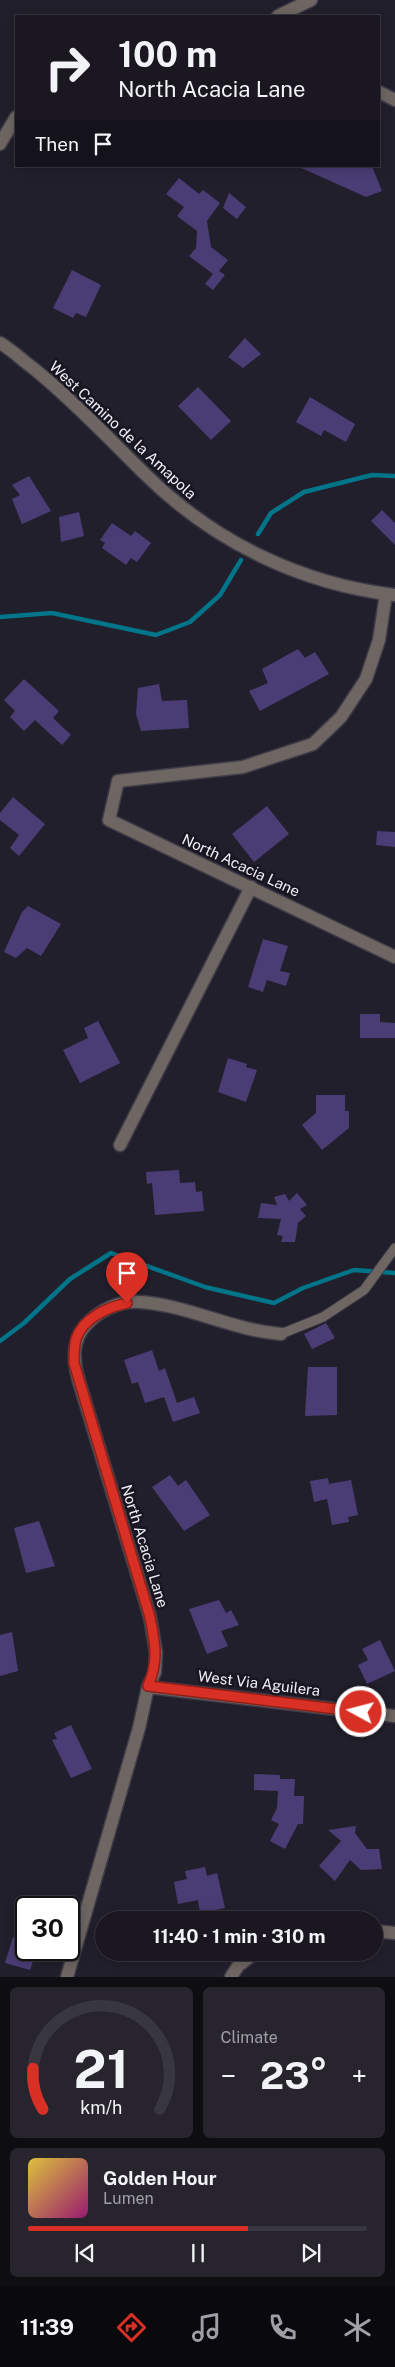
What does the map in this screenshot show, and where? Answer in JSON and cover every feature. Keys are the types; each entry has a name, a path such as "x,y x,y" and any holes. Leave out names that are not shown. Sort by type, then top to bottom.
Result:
{"street":[{"path":"280,15 311,0"},
{"path":"380,92 395,100"},
{"path":"0,144 15,118"},
{"name":"West Camino de la Amapola","path":"0,343 53,384 97,424 147,476 190,514 217,533 254,554 326,583 391,594"},
{"name":"North Acacia Lane","path":"391,594 366,679 341,717 313,744 243,767 118,781 109,820 395,956"},
{"path":"120,1145 252,887"},
{"name":"North Acacia Lane","path":"67,1977 140,1728 148,1686 155,1672 156,1652 150,1617 74,1363 76,1338 90,1320 103,1311 113,1306 140,1301 192,1313 257,1332 281,1334"},
{"name":"West Via Aguilera","path":"148,1686 395,1716"},
{"path":"383,1932 394,1933"},
{"path":"231,1977 238,1966 244,1961"}],"lane":[{"path":"281,1334 322,1317 364,1290 395,1248"}],"building":[{"path":"299,167 372,167 382,191 366,197"},
{"path":"179,178 199,194 203,190 220,203 207,221 211,247 228,260 219,271 225,275 213,290 205,284 213,274 189,256 196,248 197,231 177,216 184,207 166,194"},
{"path":"229,193 246,207 237,219 223,208"},
{"path":"72,270 101,285 86,317 76,313 73,318 53,308"},
{"path":"245,338 261,354 243,368 228,357"},
{"path":"198,387 231,421 211,440 178,406"},
{"path":"310,397 355,424 346,442 324,430 321,436 296,422"},
{"path":"29,476 51,511 22,524 12,499 20,495 12,485"},
{"path":"382,510 395,523 395,545 371,521"},
{"path":"79,512 84,536 61,542 59,517"},
{"path":"112,523 131,536 135,531 151,543 137,562 131,558 126,565 102,548 105,543 100,540"},
{"path":"298,649 305,658 315,652 329,674 260,711 249,691 268,683 262,669"},
{"path":"24,679 59,711 53,718 71,735 62,745 35,720 24,731 10,717 15,711 4,700"},
{"path":"159,684 162,701 187,700 189,728 141,731 136,714 138,688"},
{"path":"13,797 45,824 19,856 10,848 19,835 0,820 0,813"},
{"path":"267,806 289,834 254,862 232,834"},
{"path":"377,831 395,832 395,847 376,845"},
{"path":"28,906 61,924 41,956 27,948 16,958 4,952 22,912"},
{"path":"263,939 288,946 280,971 290,973 286,986 267,980 263,992 248,987"},
{"path":"360,1014 380,1014 380,1022 395,1023 395,1038 360,1038"},
{"path":"98,1021 120,1063 80,1083 63,1050 88,1038 84,1028"},
{"path":"228,1058 247,1064 246,1067 257,1070 246,1102 218,1092"},
{"path":"316,1095 345,1095 345,1111 349,1111 349,1128 322,1150 302,1125 316,1113"},
{"path":"179,1170 180,1183 195,1182 196,1192 202,1191 204,1211 155,1215 152,1183 147,1184 146,1172"},
{"path":"297,1193 307,1205 300,1209 306,1216 298,1223 295,1242 281,1242 283,1236 277,1235 281,1219 258,1218 261,1203 277,1205 274,1197 285,1194 289,1201"},
{"path":"326,1323 335,1338 312,1349 304,1334"},
{"path":"152,1350 159,1371 165,1368 177,1403 194,1397 200,1413 173,1422 164,1397 145,1403 138,1382 132,1384 124,1360"},
{"path":"308,1367 337,1367 337,1415 305,1416"},
{"path":"170,1475 178,1486 186,1480 210,1515 184,1531 152,1487"},
{"path":"328,1478 329,1484 351,1480 358,1515 348,1517 349,1522 332,1525 327,1499 314,1502 310,1481"},
{"path":"39,1521 55,1566 26,1573 14,1528"},
{"path":"219,1600 226,1613 231,1610 239,1625 221,1631 228,1646 207,1654 189,1609"},
{"path":"12,1632 18,1671 0,1676 0,1635"},
{"path":"380,1640 395,1671 367,1684 358,1665 368,1660 362,1649"},
{"path":"71,1725 92,1769 71,1778 52,1740 57,1739 54,1733"},
{"path":"254,1774 280,1775 280,1779 295,1779 294,1796 304,1796 303,1824 298,1824 285,1849 270,1841 279,1824 271,1820 277,1808 278,1791 254,1790"},
{"path":"356,1826 355,1833 367,1849 379,1849 382,1869 361,1870 350,1860 335,1881 319,1866 341,1841 328,1830"},
{"path":"205,1867 207,1876 217,1873 225,1908 200,1911 198,1900 178,1904 174,1882 187,1879 185,1871"},
{"path":"13,1937 15,1937 15,1961 33,1961 30,1970 5,1963"}],"waterway":[{"path":"258,534 271,513 304,492 372,475 395,476"},
{"path":"0,617 52,613 156,635 190,622 220,595 241,560"},
{"path":"0,1341 24,1323 70,1279 111,1253 205,1287 274,1303 303,1288 354,1270 395,1273"}],"route":[{"path":"127,1303 113,1306 103,1311 90,1320 80,1331 76,1338 74,1363 150,1617 156,1652 155,1672 148,1686 361,1712"}]}
